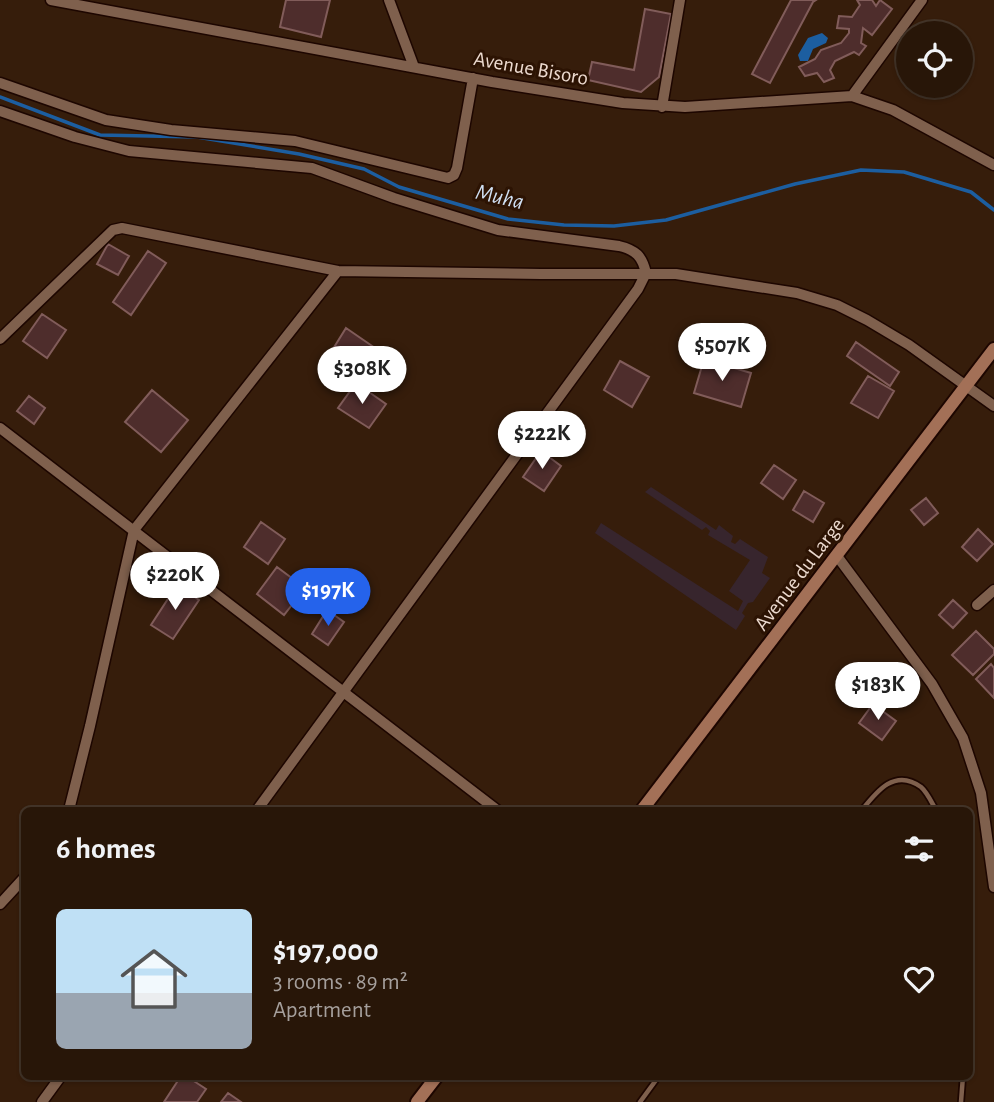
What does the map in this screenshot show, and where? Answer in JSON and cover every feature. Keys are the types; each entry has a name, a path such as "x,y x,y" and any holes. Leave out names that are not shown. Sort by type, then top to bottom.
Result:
{"main road":[{"name":"Avenue du Large","path":"644,807 966,386 990,354 994,344"},
{"path":"418,1102 434,1080"}],"street":[{"name":"Avenue Bisoro","path":"51,0 623,103 685,107 852,96 892,110 994,165"},
{"path":"389,0 414,67"},
{"path":"662,107 680,0"},
{"path":"852,96 922,0"},
{"path":"0,83 106,120 171,130 295,141 448,178 454,175 457,168 473,78"},
{"path":"0,111 85,140 129,151 322,170 394,198 498,230 630,248 643,260 646,273 638,289 259,807"},
{"path":"0,339 118,228 338,271 646,273 705,277 797,293 837,305 909,345 994,406"},
{"path":"70,807 134,530 338,271"},
{"path":"0,428 493,807"},
{"path":"836,556 932,684 963,737 981,793 994,887"},
{"path":"977,605 994,590"},
{"path":"0,904 21,881"},
{"path":"42,1102 58,1080"}],"lane":[{"path":"865,807 886,783 902,779 922,788 934,807"},
{"path":"640,1102 656,1080"},
{"path":"961,1102 963,1080"}],"shaded area":[{"path":"651,487 716,530 719,525 733,536 731,542 735,544 740,539 768,557 762,573 770,578 753,602 748,603 742,613 745,616 736,630 595,533 601,523 738,611 743,601 729,591 750,560 708,535 710,531 706,527 702,530 645,492"}],"water":[{"path":"822,33 828,38 826,43 813,49 808,61 800,61 798,55 808,38"}],"building":[{"path":"286,0 330,0 321,37 280,27"},
{"path":"791,0 816,0 770,83 752,74"},
{"path":"857,0 872,0 876,6 880,0 892,9 872,35 863,28 861,43 866,46 859,55 854,52 835,61 830,70 834,78 824,82 817,73 805,76 799,67 815,59 821,50 841,43 849,33 849,29 837,28 839,16 852,17 860,5"},
{"path":"645,9 671,14 659,77 641,92 588,80 592,62 634,70"},
{"path":"108,244 129,256 118,275 97,264"},
{"path":"148,251 166,263 131,315 113,302"},
{"path":"42,314 66,330 47,358 23,341"},
{"path":"346,328 375,348 362,368 333,349"},
{"path":"856,342 899,372 890,386 847,356"},
{"path":"704,359 751,373 741,407 694,393"},
{"path":"620,361 649,377 632,407 604,390"},
{"path":"868,376 894,391 878,418 851,403"},
{"path":"356,383 386,404 369,428 338,408"},
{"path":"152,390 188,420 161,452 125,422"},
{"path":"29,396 45,408 34,424 17,411"},
{"path":"541,451 561,466 544,491 523,477"},
{"path":"774,465 796,480 783,499 761,483"},
{"path":"804,491 824,503 813,522 793,510"},
{"path":"926,498 938,513 924,525 911,510"},
{"path":"261,522 285,539 268,564 244,547"},
{"path":"978,529 993,544 977,561 962,547"},
{"path":"277,567 305,588 284,615 257,594"},
{"path":"177,585 199,600 173,639 151,625"},
{"path":"953,600 967,613 953,628 939,615"},
{"path":"327,610 344,622 328,645 312,634"},
{"path":"976,631 994,649 994,654 973,675 952,655"},
{"path":"991,664 994,668 994,698 976,679"},
{"path":"873,704 896,721 882,740 859,723"},
{"path":"178,1080 192,1080 206,1089 197,1102 164,1102"},
{"path":"228,1093 241,1102 221,1102"}],"waterway":[{"name":"Muha","path":"0,97 100,135 197,137 299,154 364,169 399,187 508,219 564,225 614,226 666,220 795,184 861,170 904,172 971,192 994,210"}]}
